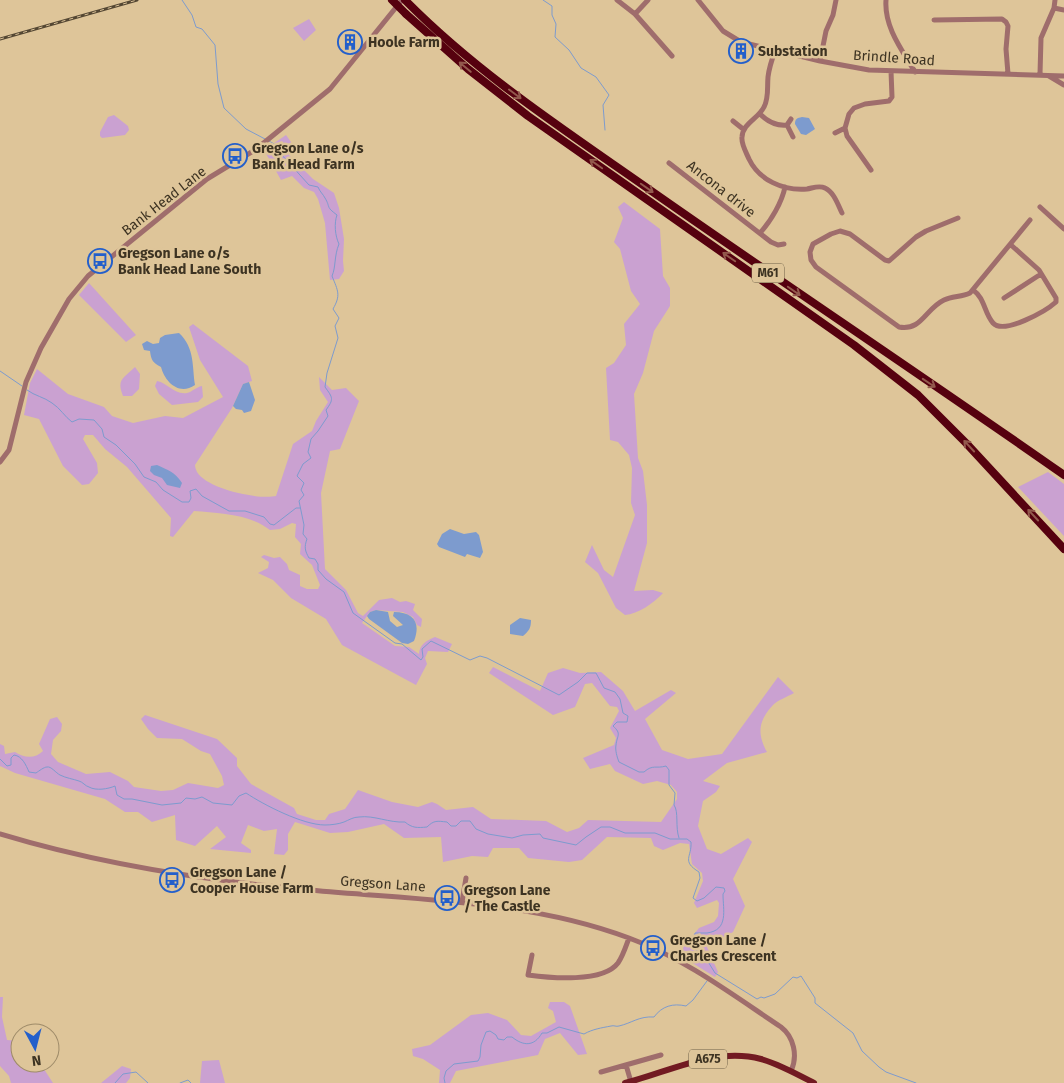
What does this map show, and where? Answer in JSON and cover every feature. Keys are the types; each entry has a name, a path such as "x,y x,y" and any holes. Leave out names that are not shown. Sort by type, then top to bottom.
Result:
{"highway":[{"name":"M61","path":"392,0 453,57 520,110 854,345 918,395 966,442 1064,549"},
{"name":"M61","path":"404,0 476,64 537,110 1064,476"}],"main road":[{"name":"A675","path":"628,1082 695,1061 737,1056 761,1059 814,1083"}],"street":[{"name":"Bank Head Lane","path":"0,462 9,450 26,382 41,348 69,299 88,276 207,179 255,150 330,89 404,0"},
{"path":"617,0 635,14 672,56"},
{"path":"635,14 648,0"},
{"name":"Brindle Road","path":"698,0 723,31 732,37 749,45 820,61 869,70 1064,76"},
{"path":"820,61 826,31 833,15 836,0"},
{"path":"886,0 888,23 915,72"},
{"path":"1040,74 1041,38 1054,8 1055,0"},
{"path":"1054,8 1064,10"},
{"path":"934,20 1002,19 1008,26 1006,49 1008,74"},
{"path":"775,51 768,78 768,97 760,114 743,129 741,140 751,163 763,177 785,187 801,189 825,188 833,195 842,213"},
{"path":"871,170 847,136 844,128 849,114 854,108 865,104 889,101 892,97 891,71"},
{"name":"Brindle Road","path":"1048,76 1064,85"},
{"path":"760,114 765,119 787,125"},
{"path":"733,120 743,129"},
{"path":"787,125 791,120"},
{"path":"787,125 793,137"},
{"path":"835,132 844,128"},
{"name":"Ancona drive","path":"669,163 775,244 784,244"},
{"name":"Ancona drive","path":"760,233 781,202 785,187"},
{"path":"1040,208 1064,229"},
{"path":"958,218 916,237 889,261 850,234 840,231 813,244 810,260 816,267 899,327 909,328 913,327 933,307 944,300 966,295 973,290 1030,220"},
{"path":"973,290 981,298 992,322 1001,327 1044,311 1056,302 1056,298 1041,274 1011,245"},
{"path":"1004,298 1041,274"},
{"name":"Gregson Lane","path":"0,834 22,841 140,867 208,878 310,890 432,898 545,915 587,924 629,938 697,972 787,1032 792,1039 794,1053 791,1071"},
{"path":"462,902 466,878"},
{"path":"532,955 528,975 568,979 598,974 610,970 618,962 629,938"},
{"path":"601,1072 661,1055"},
{"path":"626,1065 628,1082"}],"shaded area":[{"path":"309,19 316,30 304,41 293,28"},
{"path":"114,115 128,126 129,130 125,135 102,138 100,132 108,117"},
{"path":"286,135 291,142 289,155 313,179 334,193 339,208 344,239 344,271 339,279 330,280 325,223 314,192 304,188 292,176 281,180 264,150"},
{"path":"624,202 660,229 663,276 670,288 670,306 654,331 643,373 634,394 638,458 643,471 647,505 647,543 634,591 653,590 663,593 646,607 635,613 625,615 616,608 598,573 585,562 592,545 604,570 613,577 635,515 631,503 632,468 629,455 618,442 610,440 606,368 614,363 626,345 624,324 640,304 631,291 620,249 614,242 623,218 618,207"},
{"path":"89,283 136,335 126,342 79,295"},
{"path":"193,324 248,366 252,381 243,384 232,408 195,465 197,472 211,483 246,495 276,496 293,444 312,431 328,402 320,390 319,377 332,390 346,388 359,401 340,449 330,451 321,493 325,569 346,590 358,613 363,616 379,600 392,598 400,602 406,601 415,604 413,610 422,619 421,627 417,625 413,617 403,612 376,610 370,612 362,623 395,646 409,647 419,654 420,648 424,643 435,637 452,644 448,652 428,651 425,658 427,664 416,685 342,645 326,619 291,598 273,580 258,573 268,568 269,562 261,557 264,555 274,558 280,557 287,564 289,570 300,575 300,586 307,589 318,589 320,585 312,565 300,554 301,544 295,537 296,524 292,523 280,529 270,530 244,517 194,511 173,537 170,536 171,518 127,467 105,449 93,435 85,435 83,439 97,463 98,473 89,484 82,485 63,466 39,419 24,415 30,383 37,369 68,394 104,407 112,416 133,423 165,416 183,418 223,397 200,360 189,327"},
{"path":"135,367 140,374 139,389 132,396 123,396 120,386 122,379"},
{"path":"157,381 182,393 202,386 203,397 198,402 172,405 159,394 155,386"},
{"path":"1048,472 1064,484 1064,536 1018,487"},
{"path":"493,667 540,691 548,673 563,668 580,673 601,672 623,691 635,711 671,690 676,693 645,719 662,750 688,759 722,754 778,677 794,693 775,703 764,717 761,733 767,752 727,763 703,781 720,786 716,792 703,801 698,826 707,849 721,854 748,838 752,842 733,879 745,906 733,932 707,947 718,972 715,977 678,954 699,928 714,922 718,916 719,903 717,900 697,908 694,903 703,881 702,873 692,864 689,844 680,843 663,850 654,846 651,838 607,837 582,860 569,862 528,858 519,848 493,848 488,857 472,856 443,862 441,837 404,838 384,824 348,832 330,833 295,822 288,834 288,850 284,855 274,854 277,829 264,831 248,825 241,843 251,850 251,853 210,849 226,837 217,826 195,846 176,840 175,815 152,822 138,812 125,812 105,799 15,773 0,766 0,744 4,746 5,754 15,752 22,756 33,756 40,754 43,751 39,744 50,719 57,717 62,724 61,731 53,740 51,754 58,762 86,774 110,772 128,781 134,787 161,791 173,790 188,783 218,788 224,785 222,776 210,754 201,751 182,739 157,738 141,719 145,715 217,739 237,758 237,766 251,784 294,808 297,814 316,820 325,820 329,814 345,809 358,790 392,802 418,807 432,802 446,810 473,807 491,819 546,821 567,832 579,828 588,820 661,822 677,799 677,792 671,785 657,781 643,784 615,771 610,764 590,769 583,758 614,745 616,738 610,728 619,711 617,707 610,706 592,683 585,684 575,707 553,715 489,673"},
{"path":"0,997 3,997 2,1017 7,1040 10,1040 10,1073 46,1073 53,1083 11,1083 9,1076 0,1066"},
{"path":"550,1002 564,1002 570,1006 587,1054 578,1055 560,1033 545,1039 538,1055 456,1071 450,1083 439,1083 440,1070 423,1059 413,1056 412,1049 430,1045 471,1015 488,1013 507,1020 521,1035 531,1036 556,1022 553,1011 548,1008"},
{"path":"219,1060 225,1083 200,1083 202,1061"},
{"path":"122,1066 131,1069 130,1078 126,1083 101,1083"}],"water":[{"path":"802,117 809,118 815,129 806,135 801,134 795,124 797,119"},
{"path":"179,333 190,351 195,385 183,389 173,386 169,382 161,367 153,361 150,351 144,350 142,344 147,341 153,344 159,343 160,338 165,335"},
{"path":"249,382 255,400 251,411 244,413 233,406 243,384"},
{"path":"157,465 177,476 182,483 180,488 167,485 162,478 150,471 151,466"},
{"path":"450,529 464,534 476,532 479,535 483,552 480,558 467,554 465,557 439,547 437,544 442,534"},
{"path":"376,610 388,612 390,621 397,627 403,625 393,616 394,612 411,616 417,629 414,641 408,644 402,643 369,619 367,616 370,612"},
{"path":"520,618 531,620 527,633 523,636 510,634 510,625"}],"waterway":[{"path":"182,0 192,15 196,27 202,29 215,45 218,84 224,108 246,129 265,139"},
{"path":"543,0 552,6 552,15 556,24 555,37 569,50 581,68 596,77 609,95 603,105 605,130"},
{"path":"269,141 281,148 280,153 309,185 318,187 330,208 337,215 335,230 339,244 332,276 338,293 333,309 339,318 335,326 338,338 327,373 325,387 331,396 331,401 326,410 328,416 311,439 308,452 311,458 303,464 297,476 304,483 301,490 304,495 299,501 304,525 303,534 307,539 305,549 309,558 315,559 318,564 318,570 326,579 344,592 353,613 395,643 402,644 421,660 423,657 422,649 431,641 470,660 480,656 487,658 559,695 578,682 587,673 596,673 604,688 615,692 620,699 623,713 628,716 627,722 617,722 613,726 618,733 616,749 619,762 639,772 644,772 652,767 666,766 669,770 669,785 675,793 674,805 679,838"},
{"path":"0,371 22,386"},
{"path":"27,390 58,407 72,422 79,419 94,420 102,429 104,437 116,445 135,464 144,477 156,482 163,490 182,502 189,502 191,498 190,491 196,489 202,496 229,511 245,511 264,517 270,524 274,525 296,508 300,508"},
{"path":"0,759 7,766 11,765 11,758 14,755 23,761 29,772 36,773 49,767 60,775 95,789 115,786 117,795 124,799 162,805 181,803 186,798 195,799 202,797 213,803 232,805 239,796 246,793 284,814 316,824 335,824 365,817 405,822 417,827 427,827 436,822 447,822 451,826 456,826 461,821 470,821 476,829 488,834 512,838 540,834 543,838 576,845 601,827 610,827 625,833 655,833 670,839 687,839 691,842 689,862 699,872 700,878 693,898 697,901 704,898 716,887 724,888 725,891 723,894 724,913 722,924 714,931 695,933 693,947 707,960 715,973 757,999 775,994 793,977 801,976 815,998 815,1003 853,1033 862,1051 879,1067 886,1072 916,1083"},
{"path":"445,1083 446,1071 454,1064 478,1061 486,1032 490,1031 498,1039 504,1040 507,1037 512,1037 528,1044 539,1038 542,1033 547,1033 559,1027 584,1034 600,1028 619,1026 640,1019 654,1017 668,1006 686,1006 693,1000 707,981"},
{"path":"115,1083 123,1074 136,1072 148,1083"},
{"path":"180,1083 188,1080 191,1083"}],"railway":[{"path":"0,39 137,0"}],"place":[{"name":"Hoole Farm","path":"350,42"},
{"name":"Substation","path":"741,51"},
{"name":"Gregson Lane o/s Bank Head Farm","path":"235,156"},
{"name":"Gregson Lane o/s Bank Head Lane South","path":"100,261"},
{"name":"Gregson Lane / Cooper House Farm","path":"172,880"},
{"name":"Gregson Lane / The Castle","path":"447,898"},
{"name":"Gregson Lane / Charles Crescent","path":"653,948"}]}
